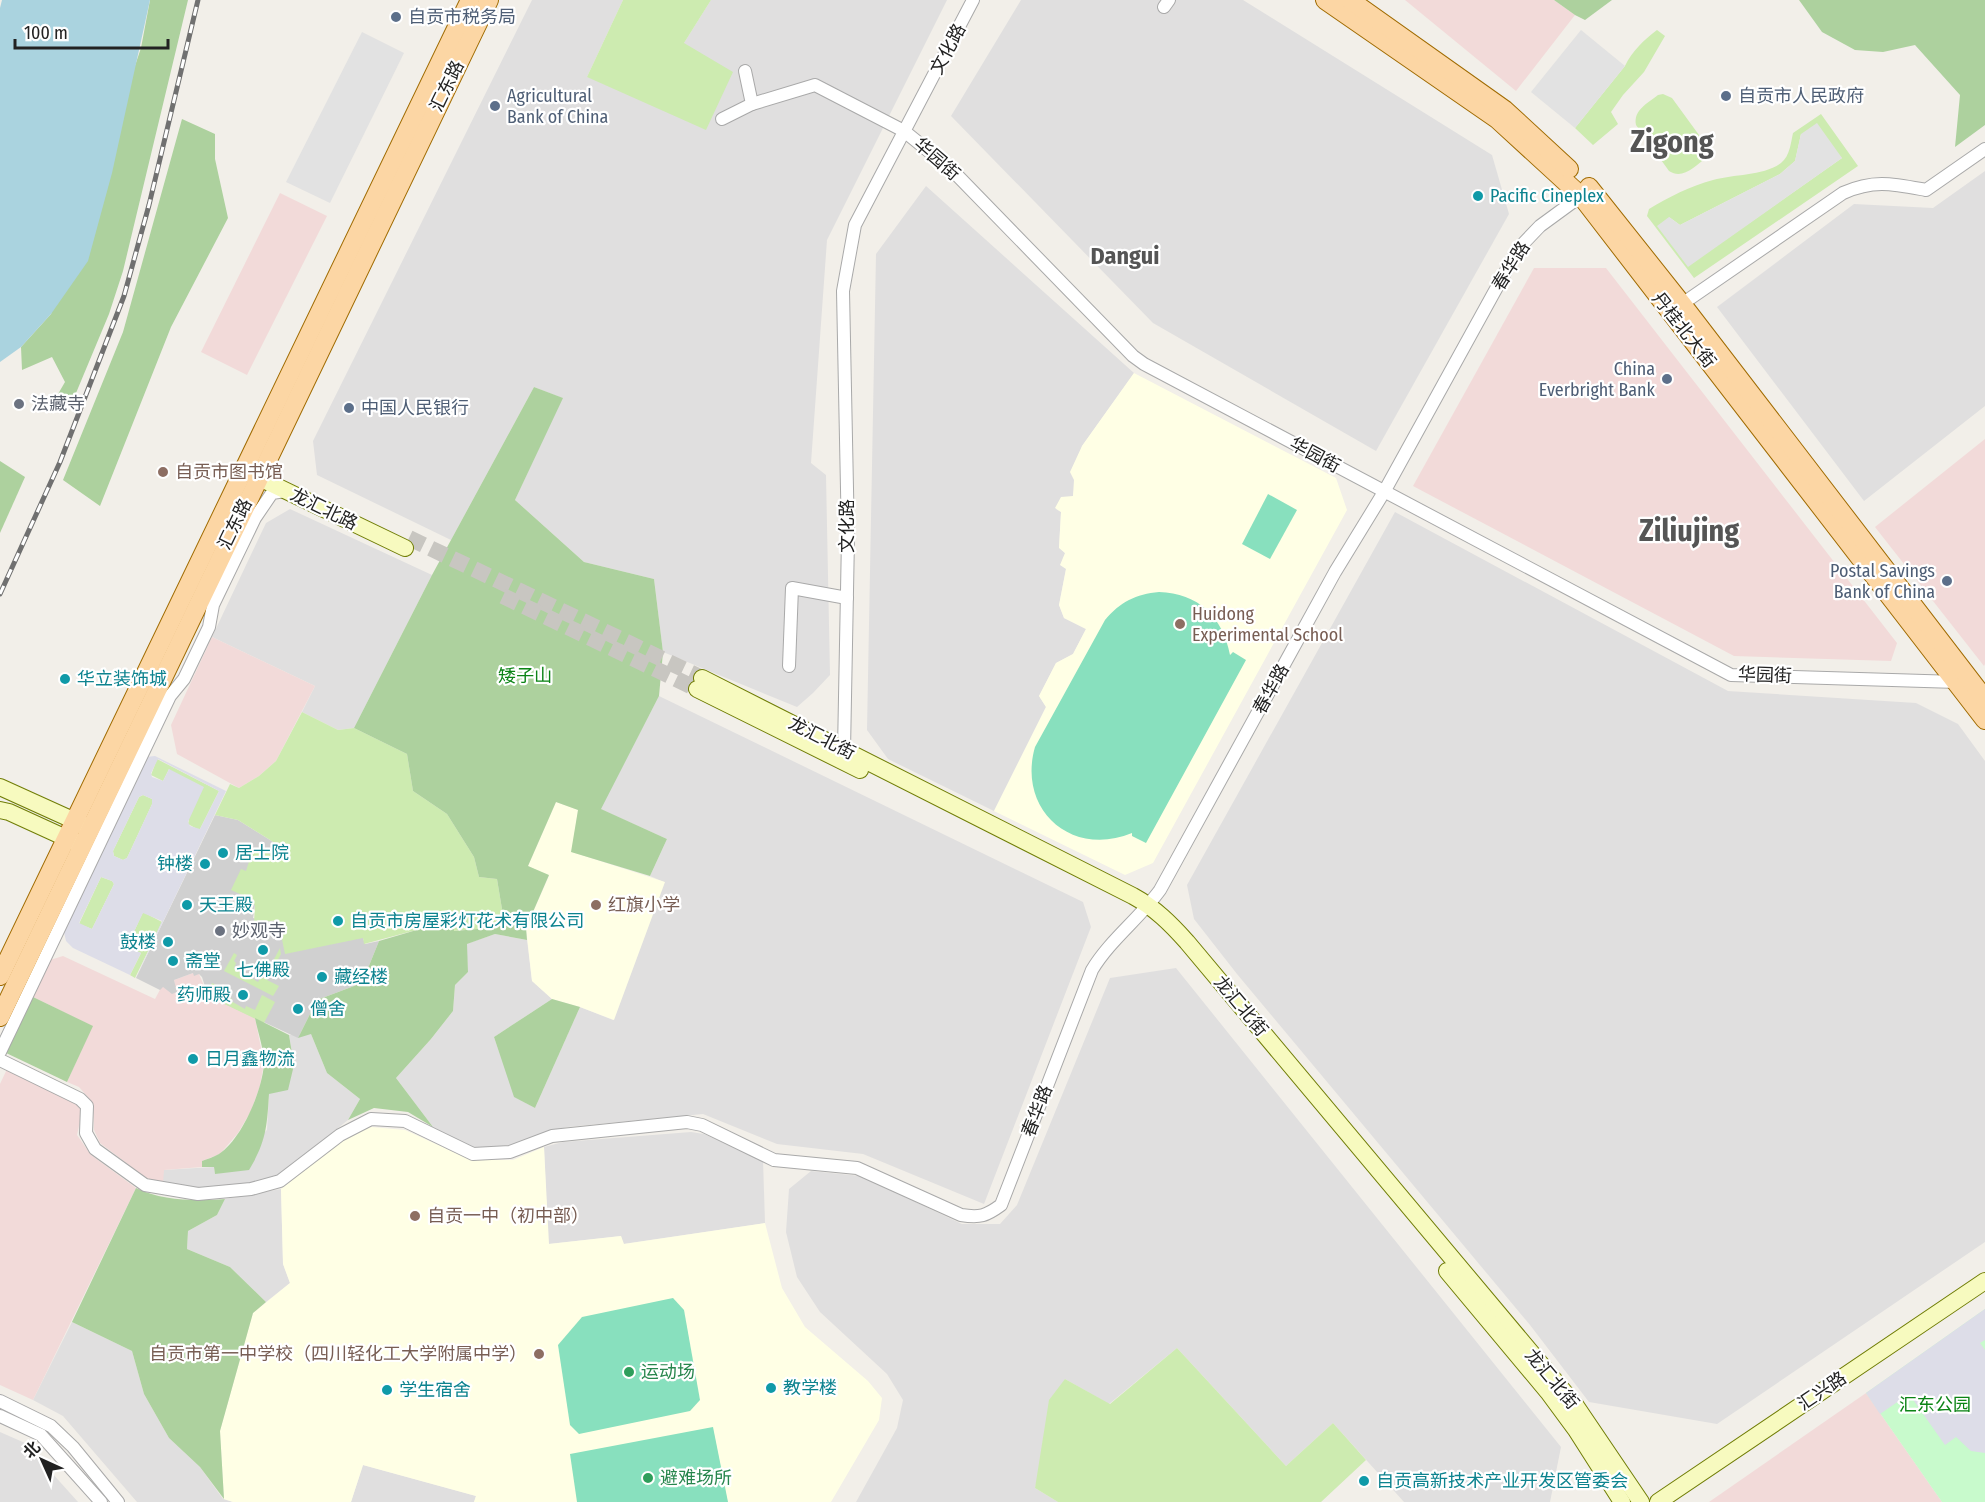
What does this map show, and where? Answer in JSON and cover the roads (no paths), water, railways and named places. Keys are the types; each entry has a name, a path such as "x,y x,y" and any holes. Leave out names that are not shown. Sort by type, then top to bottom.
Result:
{"main road":[{"name":"汇东路","path":"0,1017 81,824 252,469 470,0"},
{"name":"汇东路","path":"252,469 489,0"},
{"name":"丹桂北大街","path":"1325,0 1497,119 1581,196 1985,720"},
{"name":"丹桂北大街","path":"1350,0 1505,110 1588,186 1682,304 1985,699"},
{"name":"龙汇北路","path":"252,469 407,543 285,491 252,469"},
{"name":"龙汇北街","path":"699,684 1146,909 1187,942 1576,1406 1641,1502"},
{"path":"0,787 81,824"},
{"path":"0,810 74,842"},
{"name":"汇东路","path":"0,976 74,842"},
{"name":"龙汇北街","path":"1146,909 1548,1392 1576,1430 1622,1502"},
{"name":"汇兴路","path":"1658,1502 1985,1281"},
{"path":"1677,1502 1985,1293"}],"street":[{"name":"文化路","path":"842,755 848,538 843,291 855,225 973,0"},
{"path":"745,71 752,104"},
{"name":"华园街","path":"722,119 752,104 815,85 904,131 952,170 1133,356 1144,364 1731,675 1956,682"},
{"path":"1682,304 1843,193 1861,185 1889,183 1926,190 1985,149"},
{"name":"春华路","path":"0,1060 80,1099 87,1106 86,1133 95,1149 137,1180 145,1185 198,1194 251,1189 280,1181 340,1135 371,1119 405,1121 473,1154 510,1152 552,1136 687,1122 702,1125 774,1160 857,1168 961,1215 976,1217 988,1214 1001,1205 1092,970 1103,952 1146,909 1160,890 1335,572 1383,492 1518,249 1540,226 1581,196"},
{"path":"0,1052 170,696 184,679 209,627 213,606 257,516 272,493 285,491"},
{"path":"789,666 792,588 847,598"},
{"path":"0,1401 51,1426 73,1447 118,1502"},
{"path":"0,1416 41,1435 101,1502"}],"water":[{"path":"2,0 150,0 112,173 88,261 51,314 21,347 0,362 0,8"}],"tunnel":[{"path":"409,538 702,678"},
{"path":"503,596 697,689"}],"railway":[{"path":"0,594 60,462 124,296 149,205 198,0"}],"place":[{"name":"自贡市税务局","path":"396,17"},
{"name":"自贡市人民政府","path":"1726,96"},
{"name":"Agricultural Bank of China","path":"495,106"},
{"name":"Pacific Cineplex","path":"1478,196"},
{"name":"China Everbright Bank","path":"1667,379"},
{"name":"法藏寺","path":"19,404"},
{"name":"中国人民银行","path":"349,408"},
{"name":"自贡市图书馆","path":"163,472"},
{"name":"Postal Savings Bank of China","path":"1947,581"},
{"name":"Huidong Experimental School","path":"1180,624"},
{"name":"华立装饰城","path":"65,679"},
{"name":"居士院","path":"223,853"},
{"name":"钟楼","path":"205,864"},
{"name":"天王殿","path":"187,905"},
{"name":"红旗小学","path":"596,905"},
{"name":"自贡市房屋彩灯花术有限公司","path":"338,921"},
{"name":"妙观寺","path":"220,931"},
{"name":"鼓楼","path":"168,942"},
{"name":"七佛殿","path":"263,950"},
{"name":"斋堂","path":"173,961"},
{"name":"藏经楼","path":"322,977"},
{"name":"药师殿","path":"243,995"},
{"name":"僧舍","path":"298,1009"},
{"name":"日月鑫物流","path":"193,1059"},
{"name":"自贡一中（初中部）","path":"415,1216"},
{"name":"自贡市第一中学校（四川轻化工大学附属中学）","path":"539,1354"},
{"name":"运动场","path":"629,1372"},
{"name":"教学楼","path":"771,1388"},
{"name":"学生宿舍","path":"387,1390"},
{"name":"避难场所","path":"648,1478"},
{"name":"自贡高新技术产业开发区管委会","path":"1364,1481"}],"district":[{"name":"Zigong","path":"1672,142"},
{"name":"Dangui","path":"1125,256"},
{"name":"Ziliujing","path":"1689,531"}],"park label":[{"name":"矮子山","path":"525,676"},
{"name":"汇东公园","path":"1935,1405"}]}
